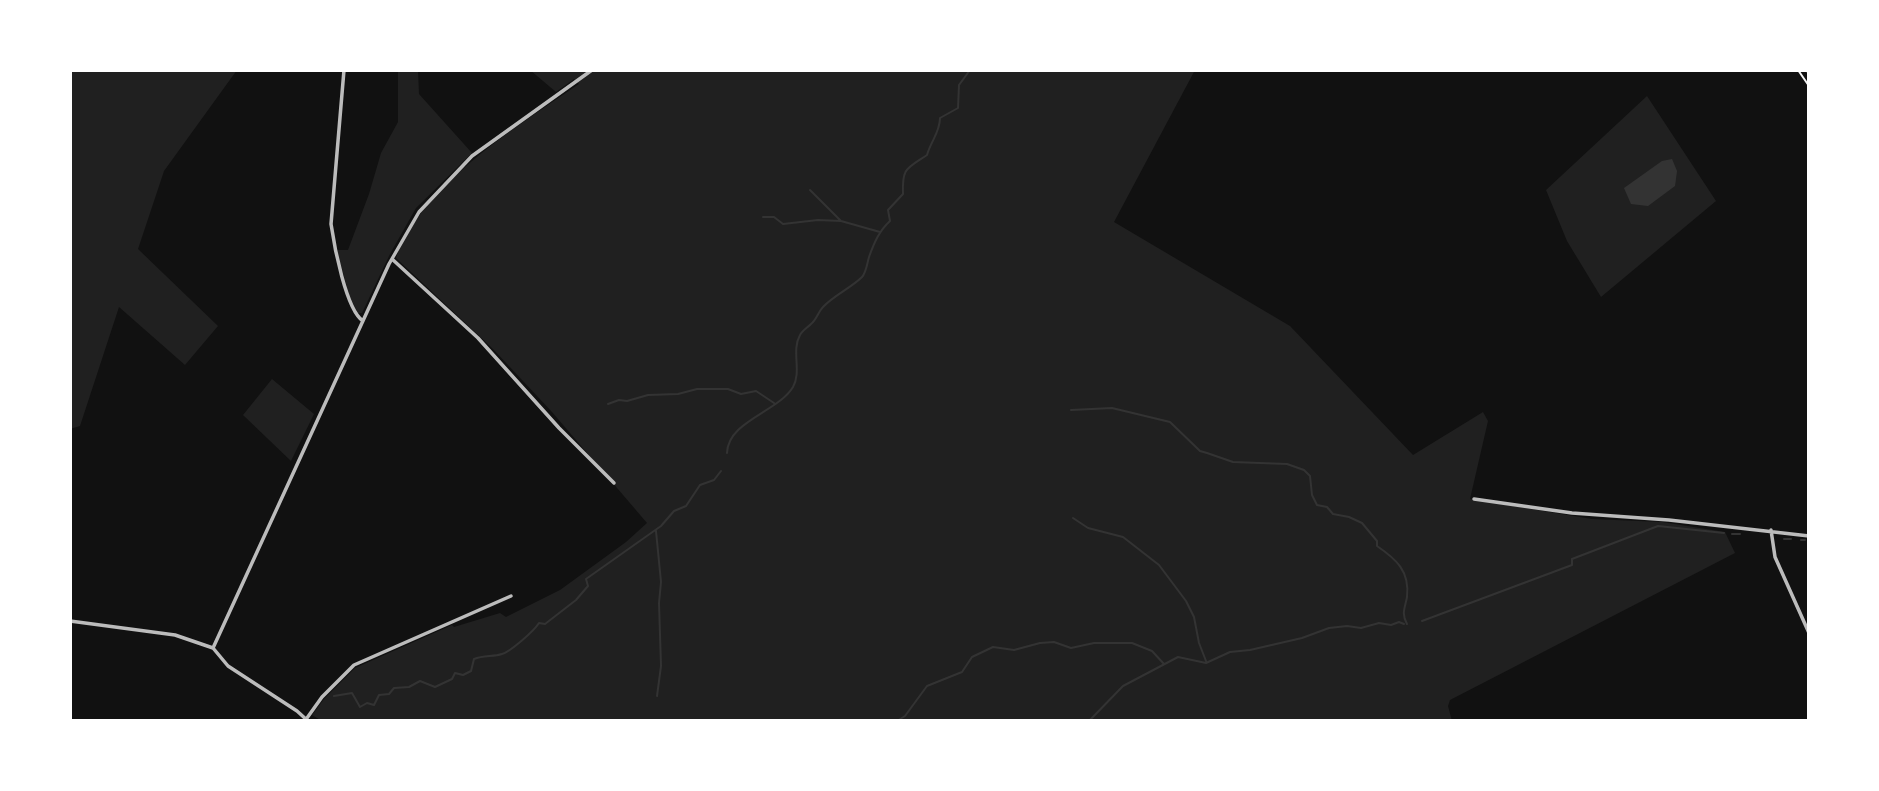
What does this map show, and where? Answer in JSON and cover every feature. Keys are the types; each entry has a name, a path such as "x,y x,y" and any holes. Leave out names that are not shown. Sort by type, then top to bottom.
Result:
{"street":[{"path":"344,70 331,225 348,295 358,317 363,321"},
{"path":"213,649 392,259 419,212 472,156 592,70"},
{"path":"392,259 478,338 559,428 614,482"},
{"path":"1474,499 1572,513 1771,530 1809,536"},
{"path":"1771,530 1775,557 1809,633"},
{"path":"70,621 175,635 213,649 228,666 308,720 322,697 354,665 511,596"}],"path":[{"path":"1798,70 1809,86"}],"shaded area":[{"path":"70,70 237,70 164,171 138,249 218,326 185,365 119,307 80,426 70,429"},
{"path":"398,70 418,70 419,94 472,153 416,208 362,313 358,313 349,295 337,250 348,250 381,153 398,122"},
{"path":"530,70 1195,70 1114,222 1290,326 1413,455 1483,412 1488,421 1470,499 1592,519 1662,522 1725,532 1735,553 1450,700 1448,706 1452,721 322,721 312,715 355,668 452,625 454,627 500,613 506,617 560,590 626,542 647,523 552,412 493,349 396,258 409,231 449,182 501,138 579,84 574,79 556,92"},
{"path":"1647,96 1716,201 1601,297 1567,241 1546,190"},
{"path":"1672,159 1677,171 1675,186 1648,206 1631,204 1624,188 1662,161"},
{"path":"272,379 314,414 291,461 243,415"}],"waterway":[{"path":"727,453 736,433 786,396 793,387 797,374 796,348 800,335 827,303 863,275 875,242 890,221 888,210 903,194 903,179 907,170 927,155 939,128 940,118 958,108 959,85 970,70"},
{"path":"810,190 841,221"},
{"path":"763,217 774,217 783,224 818,220 841,221 880,232"},
{"path":"608,404 648,395 678,394 697,389 728,389 741,394 756,391 774,403"},
{"path":"1071,410 1112,408 1170,422 1200,451 1233,462 1287,464 1304,470 1310,476 1312,495 1317,505 1327,507 1333,514 1362,523 1377,541 1377,546 1400,567 1407,588 1404,614 1407,624"},
{"path":"334,696 352,693 360,707 367,703 374,705 379,695 389,694 394,688 409,687 420,681 435,687 452,679 455,673 463,675 471,671 474,659 506,652 522,641 539,623 545,624 576,600 588,586 586,579 661,526 674,511 686,506 700,485 714,480 721,471"},
{"path":"1073,518 1088,528 1123,537 1159,565 1186,601 1194,617 1206,661"},
{"path":"1422,621 1572,565 1572,559 1658,526 1724,533"},
{"path":"656,531 661,582 661,666 657,696"},
{"path":"1732,534 1740,534"},
{"path":"1784,539 1791,539"},
{"path":"1089,721 1123,686 1178,657 1206,663 1230,652 1302,638 1329,628 1361,628 1379,623 1404,624"},
{"path":"897,721 905,716 927,686 962,672 972,657 993,647 1014,650 1054,642 1071,648 1094,643 1132,643 1152,651 1164,664"}]}
